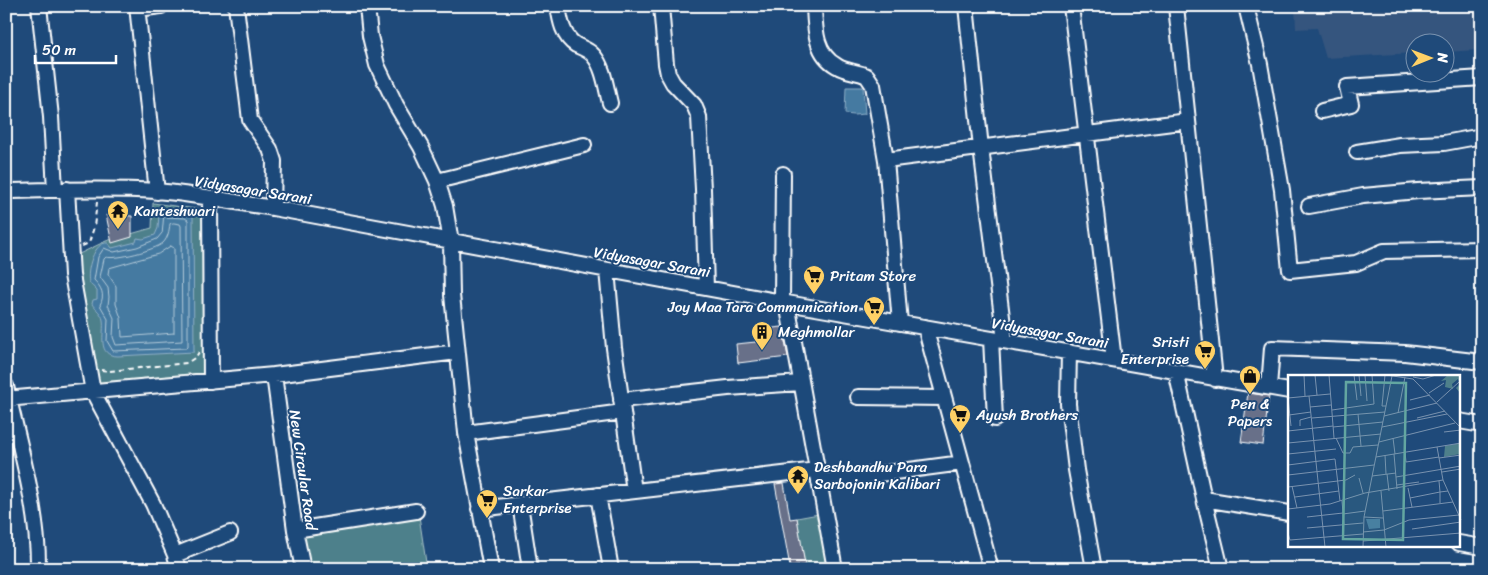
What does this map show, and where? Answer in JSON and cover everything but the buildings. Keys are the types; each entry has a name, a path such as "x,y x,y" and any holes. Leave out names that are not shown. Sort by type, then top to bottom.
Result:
{"street":[{"path":"39,6 51,118 72,275 93,392 153,504 179,569"},
{"path":"161,6 138,8 161,192"},
{"path":"236,6 250,120 270,149 274,160 273,208"},
{"path":"367,6 370,36 377,66 396,105 421,147 445,206 451,242 452,295 466,433 491,569"},
{"path":"558,6 559,16 567,37 574,44 592,53 600,66 610,104"},
{"path":"661,6 668,74 673,83 694,105 699,117 706,288"},
{"path":"814,6 816,37 820,50 838,67 867,76 873,85 886,160 900,323"},
{"path":"966,6 981,148 1005,341"},
{"path":"1071,6 1114,360"},
{"path":"1176,6 1215,379"},
{"path":"1246,6 1260,64 1282,190 1290,270 1356,263 1384,251 1482,249"},
{"path":"1322,111 1351,104 1347,87 1482,78"},
{"path":"886,160 1188,121"},
{"path":"1358,152 1400,145 1444,143 1482,136"},
{"path":"436,181 584,145"},
{"path":"784,174 784,302 835,569"},
{"path":"1309,206 1382,194 1482,188"},
{"name":"Vidyasagar Sarani","path":"6,192 61,190 161,192 210,198 900,323 1288,391"},
{"path":"210,198 211,381"},
{"path":"607,270 614,348 634,491"},
{"path":"925,327 991,569"},
{"path":"991,339 995,418"},
{"path":"1269,387 1272,348 1405,353 1482,362"},
{"path":"38,569 37,536 26,472 7,395 93,392 274,375 457,352"},
{"path":"1069,352 1068,404 1076,470 1094,569"},
{"path":"1176,371 1221,569"},
{"name":"New Circular Road","path":"274,375 295,530 303,569"},
{"path":"466,433 728,388 801,384"},
{"path":"858,398 944,398"},
{"path":"1460,421 1482,424"},
{"path":"479,509 634,491 962,463"},
{"path":"598,495 611,569"},
{"path":"1204,498 1288,514"},
{"path":"520,504 530,569"},
{"path":"295,530 416,511"},
{"path":"175,555 230,533"},
{"path":"1460,543 1482,547"}],"path":[{"path":"81,246 89,243 93,235 96,201"},
{"path":"98,368 109,371 186,363 196,357 200,347"}],"shaded area":[{"path":"1295,6 1476,6 1477,50 1456,51 1456,32 1406,32 1406,54 1326,58 1317,28 1296,29"}],"green space":[{"path":"153,203 203,210 206,376 100,384 98,383 75,256 106,241 152,228"},
{"path":"824,513 829,568 790,569 790,567 805,564 797,518"},
{"path":"419,516 427,569 310,569 302,531"}],"water":[{"path":"846,87 863,87 865,114 845,114"},
{"path":"161,212 193,214 194,352 111,355 104,348 102,318 92,304 93,300 97,299 97,291 89,282 88,277 92,258 103,244 108,243 112,248 136,242 137,238 143,239 155,235"}],"place":[{"name":"Kanteshwari","path":"118,230"},
{"name":"Pritam Store","path":"814,295"},
{"name":"Joy Maa Tara Communication","path":"874,326"},
{"name":"Meghmollar","path":"762,351"},
{"name":"Sristi Enterprise","path":"1205,370"},
{"name":"Pen & Papers","path":"1250,395"},
{"name":"Ayush Brothers","path":"960,434"},
{"name":"Deshbandhu Para Sarbojonin Kalibari","path":"798,495"},
{"name":"Sarkar Enterprise","path":"487,519"}]}
